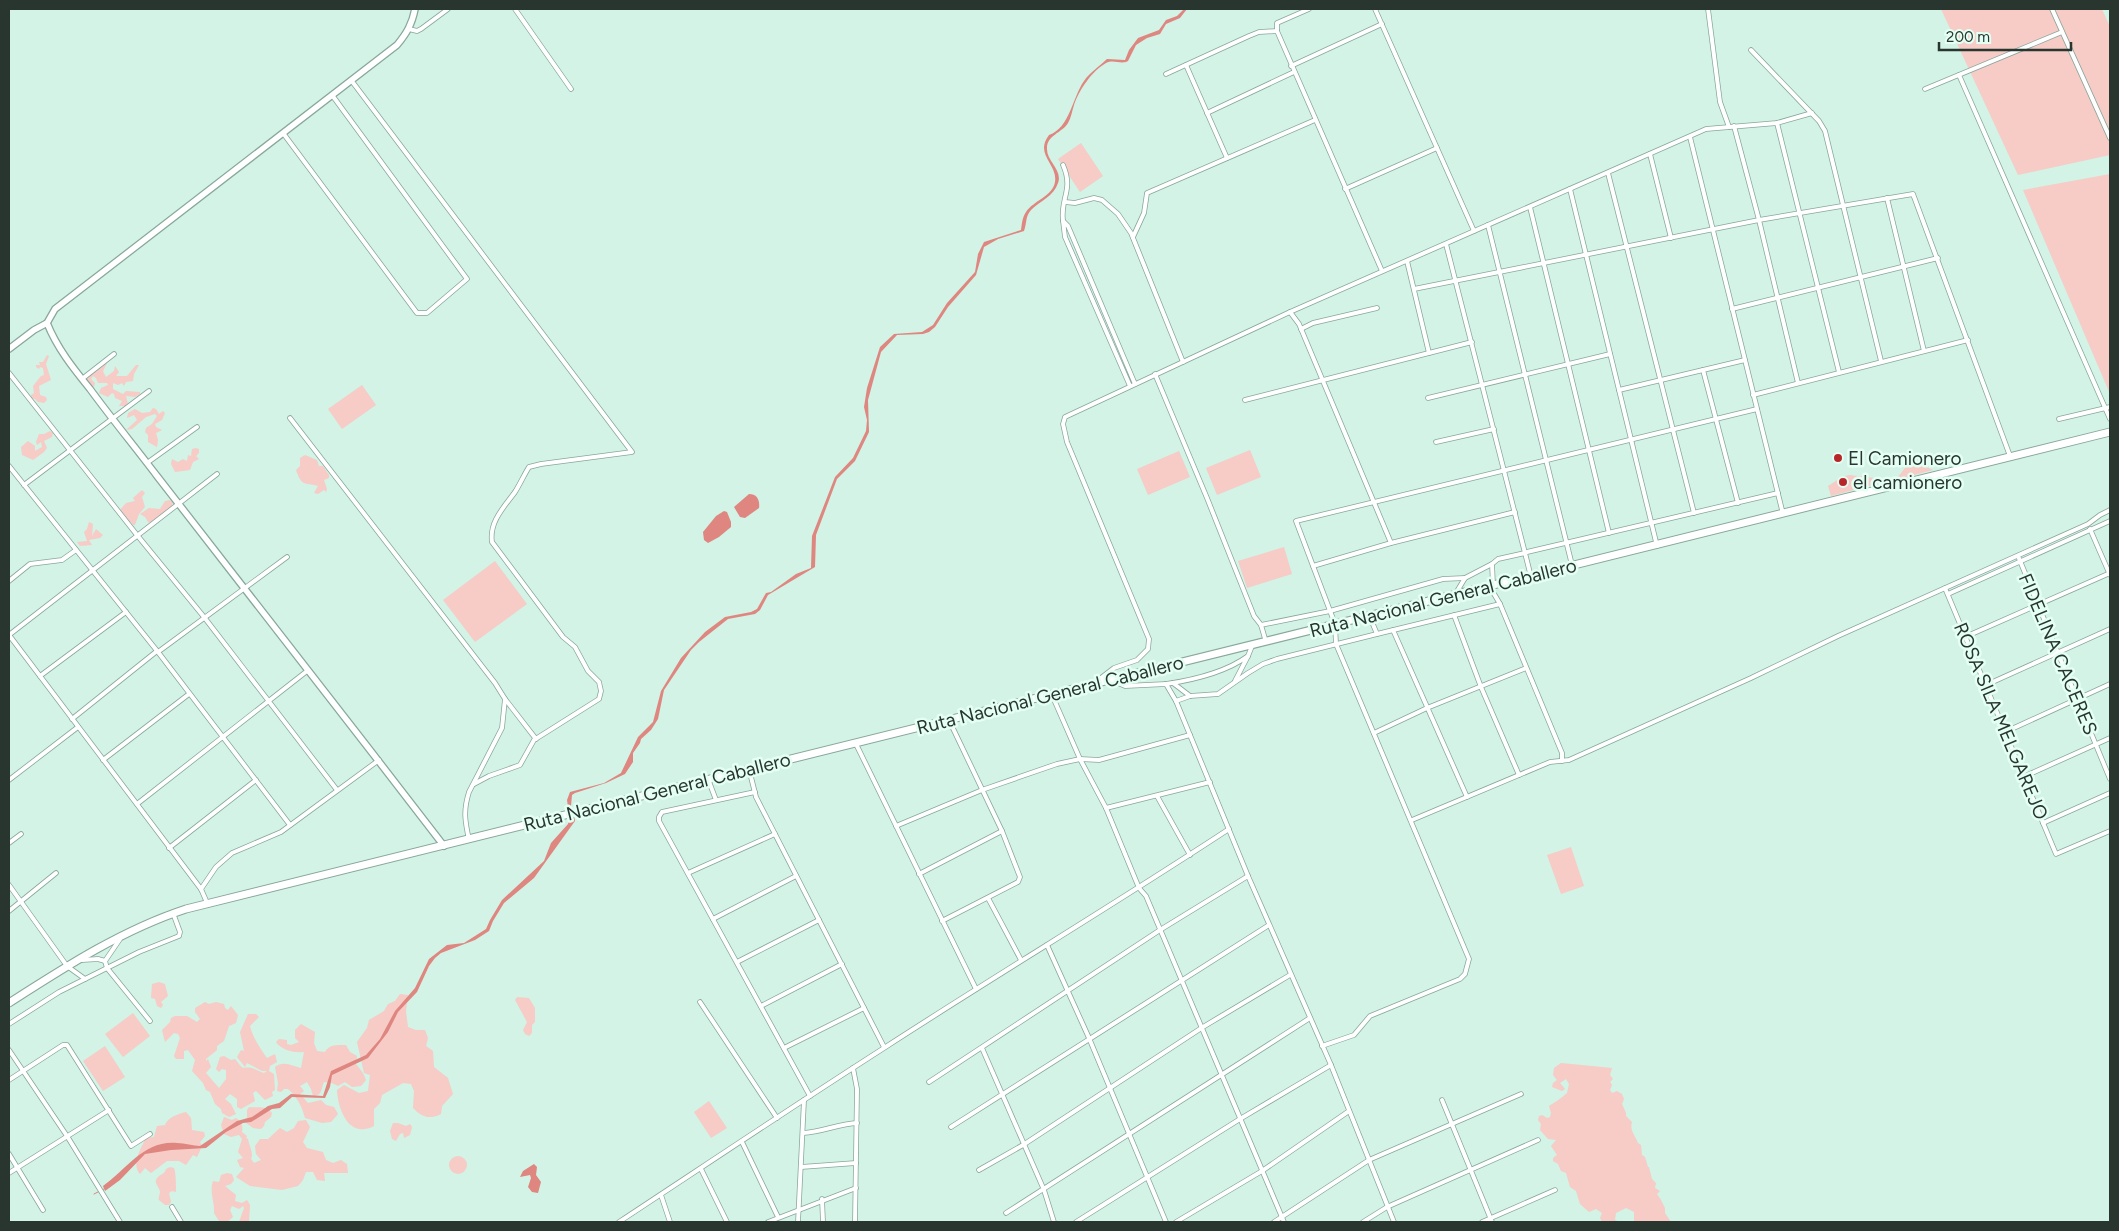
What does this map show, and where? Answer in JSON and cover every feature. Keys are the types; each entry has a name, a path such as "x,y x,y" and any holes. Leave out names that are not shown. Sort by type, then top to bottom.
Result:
{"highway":[{"name":"Ruta Nacional General Caballero","path":"9,1004 76,960 123,935 173,913 2110,432"}],"street":[{"path":"9,349 47,323 55,309 397,45 412,22 415,9"},
{"path":"408,29 417,31 448,9"},
{"path":"516,9 571,89"},
{"path":"1309,9 1277,24 1276,31 1382,272"},
{"path":"1375,9 1474,231"},
{"path":"1708,9 1720,102 1729,126"},
{"path":"2052,9 2110,138"},
{"path":"1291,66 1382,24"},
{"path":"1166,74 1254,34 1276,31"},
{"path":"1925,89 2062,32"},
{"path":"1751,50 1812,113 1825,131 1881,361"},
{"path":"1186,65 1227,158"},
{"path":"1207,113 1294,72"},
{"path":"1959,75 2108,408 2110,419"},
{"path":"351,80 632,452 541,464 529,468 490,531 492,542 563,637 575,647 588,671 599,682 601,691 599,699 534,740 520,765 489,776 474,784"},
{"path":"283,133 417,313 427,313 467,279 332,95"},
{"path":"1092,684 1114,668 1137,660 1148,649 1149,639 1067,442 1062,424 1065,417 1290,312 1706,129 1777,123 1812,113"},
{"path":"1133,237 1144,213 1147,193 1315,120"},
{"path":"1777,123 1839,372"},
{"path":"1734,126 1759,220 1798,383"},
{"path":"1690,137 1783,514"},
{"path":"1345,189 1437,148"},
{"path":"1650,154 1671,238"},
{"path":"1063,165 1068,177 1062,213 1065,237 1130,386"},
{"path":"1608,173 1694,513"},
{"path":"1570,190 1657,546"},
{"path":"1414,289 1759,220 1913,194 2010,456"},
{"path":"1065,202 1075,203 1094,198 1102,200 1118,214 1133,237 1183,362"},
{"path":"1887,198 1924,350"},
{"path":"1530,207 1610,533"},
{"path":"1063,221 1068,226 1135,384"},
{"path":"1488,225 1572,566"},
{"path":"1446,244 1516,512 1531,577"},
{"path":"1732,309 1938,258"},
{"path":"1407,261 1430,353"},
{"path":"1301,329 1313,324 1377,308"},
{"path":"1290,312 1301,329 1391,543"},
{"path":"47,323 54,342 112,420 245,587 307,671 444,846"},
{"path":"1754,395 1968,340"},
{"path":"1245,400 1472,342"},
{"path":"82,379 114,354"},
{"path":"1428,398 1610,354"},
{"path":"1619,390 1745,360"},
{"path":"1704,370 1738,503"},
{"path":"9,373 136,535 204,617 337,790"},
{"path":"1155,374 1254,616 1261,625 1266,642"},
{"path":"24,485 149,391"},
{"path":"2059,419 2108,408"},
{"path":"1322,1046 1354,1035 1370,1016 1460,979 1465,974 1469,959 1412,820 1336,644 1335,624 1296,521 1757,409"},
{"path":"290,418 495,683 505,700 536,739"},
{"path":"147,463 196,427"},
{"path":"1436,442 1494,429"},
{"path":"9,466 158,651 188,694 290,825"},
{"path":"208,905 201,890 9,635 217,474"},
{"path":"1261,625 1330,611 1443,579 1465,578 1498,559 1524,552 1778,493"},
{"path":"1412,820 1550,762 1570,760 1751,678 1838,636 2088,524 2110,510"},
{"path":"1313,566 1391,543 1516,512"},
{"path":"1948,594 2110,521"},
{"path":"1965,637 2110,574 2088,524"},
{"path":"9,581 30,564 62,560 76,550"},
{"name":"FIDELINA CACERES","path":"2018,556 2110,779"},
{"path":"72,719 158,651 287,557"},
{"path":"1492,564 1491,586 1562,753 1562,761"},
{"path":"1454,595 1465,578"},
{"name":"ROSA SILA MELGAREJO","path":"1946,588 2056,854 2110,831"},
{"path":"1176,701 1190,696 1218,694 1263,664 1500,604"},
{"path":"40,676 126,612"},
{"path":"1372,615 1372,622 1377,634"},
{"path":"1454,615 1481,688 1519,775"},
{"path":"1986,685 2110,629"},
{"path":"1393,630 1467,797"},
{"path":"1234,684 1252,645"},
{"path":"1110,680 1125,686 1173,683 1204,675 1248,656"},
{"path":"1374,732 1427,708 1481,688 1526,668"},
{"path":"136,804 307,671"},
{"path":"1173,683 1190,696"},
{"path":"1166,684 1176,701 1190,734 1248,876 1330,1065 1394,1222"},
{"path":"2005,732 2110,684"},
{"path":"103,760 188,694"},
{"path":"1052,695 1080,759 1106,808 1139,888 1146,896 1284,1222"},
{"path":"469,840 464,809 469,792 502,728 505,700"},
{"path":"942,920 1018,882 1020,877 1002,831 948,720"},
{"path":"9,780 78,727"},
{"path":"896,826 982,790 1057,764 1080,759 1099,760 1190,734"},
{"path":"2024,777 2110,738"},
{"path":"856,744 976,989"},
{"path":"201,890 216,867 232,853 281,832 378,760"},
{"path":"749,769 754,792 774,834 884,1047"},
{"path":"708,779 716,800"},
{"path":"169,848 256,780"},
{"path":"1106,808 1210,782"},
{"path":"754,792 662,812 659,817 810,1096"},
{"path":"2043,823 2110,793"},
{"path":"1157,796 1190,854"},
{"path":"619,1222 884,1047 1139,888 1229,829"},
{"path":"920,874 1002,831"},
{"path":"9,843 21,834"},
{"path":"688,873 774,834"},
{"path":"9,912 56,873"},
{"path":"713,919 796,876"},
{"path":"929,1082 1160,930 1248,876"},
{"path":"9,885 67,966 85,979"},
{"path":"988,898 1021,960"},
{"path":"9,1024 60,992 85,979 180,936 173,913"},
{"path":"737,962 819,920"},
{"path":"952,1127 1269,925"},
{"path":"123,935 112,948 105,961 107,968 150,1021"},
{"path":"1047,945 1089,1038 1166,1222"},
{"path":"76,960 98,959 105,961"},
{"path":"761,1006 842,964"},
{"path":"979,1170 1023,1145 1203,1027 1290,975"},
{"path":"700,1002 777,1118"},
{"path":"784,1048 864,1008"},
{"path":"1006,1213 1310,1018"},
{"path":"9,1080 63,1045 67,1045 131,1146 150,1134"},
{"path":"982,1048 1044,1190 1054,1222"},
{"path":"9,1050 67,1136 120,1222"},
{"path":"1076,1222 1330,1065"},
{"path":"853,1068 857,1089 855,1222"},
{"path":"1274,1222 1369,1160 1521,1094"},
{"path":"798,1222 804,1100"},
{"path":"1442,1100 1491,1220"},
{"path":"9,1173 109,1110"},
{"path":"1176,1222 1262,1171 1349,1111"},
{"path":"802,1133 821,1132 840,1124 857,1124"},
{"path":"1363,1222 1388,1207 1538,1140"},
{"path":"742,1142 778,1217"},
{"path":"9,1154 43,1210"},
{"path":"801,1167 856,1163"},
{"path":"701,1169 727,1222"},
{"path":"768,1222 822,1199 856,1188"},
{"path":"1482,1222 1491,1220 1555,1190"},
{"path":"661,1195 670,1222"},
{"path":"822,1199 823,1222"},
{"path":"172,1207 181,1222"}],"shaded area":[{"path":"1184,9 1187,9 1180,18 1166,24 1160,34 1147,38 1136,45 1128,61 1106,63 1087,81 1076,99 1068,123 1049,140 1047,153 1059,178 1056,188 1031,210 1024,231 998,239 984,247 976,275 948,307 935,327 923,334 897,335 881,352 868,400 869,432 855,461 837,479 816,535 815,567 768,595 760,610 755,614 728,619 699,642 691,650 664,690 658,719 651,730 641,739 633,753 633,762 625,774 606,783 575,793 572,795 571,806 568,807 567,800 570,792 604,783 621,773 638,737 653,722 661,691 681,658 705,632 725,617 757,609 766,593 771,592 796,574 811,568 812,536 835,477 853,458 866,431 867,420 864,407 867,388 880,347 894,334 922,332 933,325 947,303 975,272 978,254 984,242 1021,230 1026,212 1047,195 1053,187 1055,176 1045,154 1045,142 1049,135 1062,126 1084,81 1107,59 1125,60 1129,50 1138,38 1159,30 1166,20 1177,16"},
{"path":"1941,9 2102,9 2110,27 2110,155 2018,175"},
{"path":"1081,143 1103,176 1080,192 1058,159"},
{"path":"2110,174 2110,394 2023,190"},
{"path":"47,355 49,356 46,364 51,380 39,386 40,395 46,397 47,400 44,403 31,398 31,395 34,393 33,386 44,375 43,368 40,367 39,369 36,365 40,365 39,362 43,362"},
{"path":"108,361 103,371 106,377 114,371 115,366 119,372 116,376 127,376 136,365 139,365 134,374 133,381 126,382 124,386 122,383 118,385 113,383 113,389 123,394 126,391 140,392 135,397 126,396 128,404 125,406 119,406 122,401 115,398 112,393 108,397 99,393 101,388 108,385 107,383 98,383 93,376 91,379 95,383 94,387 86,381 86,377"},
{"path":"362,385 376,405 342,429 328,409"},
{"path":"153,408 159,414 163,411 165,413 162,420 155,424 156,427 162,430 156,433 157,447 148,442 148,435 145,432 146,428 152,424 157,416 155,414 146,417 132,429 126,430 137,420 134,415 127,418 128,413 135,409 142,413 150,412"},
{"path":"50,431 53,433 52,437 44,441 47,448 44,452 33,460 22,455 21,447 28,441 35,446 35,451 42,447 41,442 37,445 36,442 39,434"},
{"path":"192,449 199,449 199,453 196,456 199,459 193,462 190,470 175,472 171,464 172,459 178,462 183,459 187,461 188,455 191,456"},
{"path":"1250,450 1261,477 1217,495 1206,468"},
{"path":"1179,451 1190,477 1148,495 1137,469"},
{"path":"305,455 317,460 319,466 323,466 329,475 329,478 324,480 326,492 324,490 318,494 314,493 318,486 304,483 300,479 296,470 300,466 300,458"},
{"path":"1911,460 1933,470 1903,478 1898,477"},
{"path":"1849,475 1883,479 1884,482 1831,496 1828,486"},
{"path":"142,490 145,493 142,497 145,507 139,514 135,525 133,525 131,522 127,522 118,512 126,503 135,501 133,498"},
{"path":"749,494 757,498 759,508 745,518 740,517 734,507"},
{"path":"170,500 173,502 172,506 151,523 140,514 149,508 160,509 165,501"},
{"path":"724,511 727,512 731,527 708,543 704,540 703,532 716,516"},
{"path":"89,522 93,524 92,536 96,529 103,535 100,538 89,540 92,545 80,546 77,542 87,541 84,532"},
{"path":"1284,547 1292,574 1247,588 1238,561"},
{"path":"495,561 527,604 475,642 443,600"},
{"path":"574,816 575,821 534,878 504,903 489,931 475,940 441,953 435,958 429,966 417,992 398,1012 388,1032 368,1058 332,1075 330,1087 325,1098 292,1097 280,1108 272,1109 251,1122 243,1123 226,1132 206,1148 145,1154 120,1180 105,1191 103,1186 137,1157 155,1146 165,1143 177,1143 200,1146 237,1121 252,1117 268,1106 279,1103 291,1094 323,1096 331,1071 366,1055 380,1039 395,1011 415,988 429,959 447,945 464,943 486,929 502,900 544,861 551,843 568,824 570,817"},
{"path":"1571,847 1584,886 1561,894 1547,855"},
{"path":"159,982 165,984 168,996 161,1002 163,1005 161,1008 157,1006 155,999 151,998 152,984"},
{"path":"400,994 408,995 406,1011 408,1027 416,1030 425,1030 428,1038 426,1046 433,1051 434,1067 448,1078 453,1094 442,1106 441,1114 426,1117 419,1114 413,1108 414,1091 411,1084 403,1083 382,1095 380,1103 374,1109 374,1126 358,1129 346,1120 340,1106 337,1090 344,1085 359,1093 368,1091 370,1075 364,1073 357,1042 367,1028 369,1020 384,1011 388,1004 395,1001"},
{"path":"517,997 529,998 535,1008 535,1022 532,1025 532,1033 529,1036 523,1030 527,1022 515,1000"},
{"path":"205,1002 209,1004 216,1002 224,1004 228,1010 231,1006 238,1015 236,1023 229,1026 224,1041 206,1059 206,1061 208,1059 211,1067 206,1073 219,1088 226,1079 226,1070 222,1069 219,1072 216,1069 220,1057 224,1056 231,1060 235,1059 243,1068 252,1068 264,1073 267,1071 262,1071 247,1063 245,1067 237,1057 241,1050 244,1051 240,1032 248,1014 256,1014 259,1017 250,1026 253,1035 267,1058 275,1054 277,1062 270,1066 269,1071 274,1074 275,1090 272,1092 273,1096 265,1100 256,1091 253,1093 255,1101 241,1109 237,1107 237,1099 230,1094 225,1099 231,1104 236,1114 229,1117 222,1113 221,1109 215,1104 210,1092 206,1090 203,1083 192,1071 195,1060 188,1050 184,1051 184,1059 176,1059 174,1056 180,1038 178,1034 174,1033 165,1042 162,1030 170,1022 171,1018 175,1016 187,1016 197,1022 200,1019 195,1012 195,1008"},
{"path":"133,1013 150,1036 123,1057 105,1034"},
{"path":"301,1024 315,1032 314,1043 317,1051 325,1052 331,1046 346,1045 350,1052 357,1056 356,1064 366,1080 361,1086 352,1087 345,1082 338,1086 324,1082 322,1090 316,1096 313,1096 307,1082 300,1086 304,1091 300,1094 308,1103 321,1100 326,1105 334,1107 338,1114 331,1122 322,1123 305,1118 299,1102 288,1089 284,1089 281,1092 277,1091 278,1083 275,1067 285,1064 301,1068 304,1052 293,1052 276,1042 279,1039 287,1040 287,1044 291,1045 299,1042 295,1038 295,1030"},
{"path":"105,1046 125,1077 103,1091 83,1061"},
{"path":"1561,1063 1612,1068 1610,1075 1613,1079 1610,1082 1612,1085 1610,1090 1612,1093 1617,1091 1622,1094 1624,1099 1622,1104 1626,1116 1632,1122 1632,1131 1641,1145 1642,1155 1645,1157 1652,1179 1656,1183 1655,1188 1660,1191 1657,1194 1671,1222 1634,1222 1634,1212 1626,1208 1616,1213 1615,1220 1620,1222 1602,1222 1600,1218 1602,1213 1596,1209 1589,1212 1580,1204 1576,1191 1570,1187 1566,1173 1561,1171 1558,1164 1553,1161 1553,1158 1557,1155 1551,1146 1556,1140 1548,1139 1540,1130 1541,1124 1538,1120 1539,1116 1542,1115 1547,1118 1550,1117 1549,1106 1567,1093 1569,1084 1566,1079 1560,1083 1565,1089 1562,1091 1552,1087 1553,1083 1557,1080 1553,1075 1554,1068"},
{"path":"709,1101 727,1128 711,1138 694,1112"},
{"path":"249,1107 264,1108 272,1113 261,1129 253,1128 242,1120 247,1118"},
{"path":"186,1112 191,1118 192,1130 204,1132 205,1136 200,1142 202,1146 197,1157 193,1155 186,1165 179,1161 167,1161 151,1173 145,1168 140,1174 136,1166 146,1138 154,1137 157,1126 165,1125 171,1118"},
{"path":"224,1117 232,1120 236,1118 241,1123 242,1132 247,1136 246,1138 252,1152 251,1159 254,1163 261,1160 256,1154 255,1146 260,1139 268,1139 280,1128 287,1132 294,1128 298,1121 306,1120 310,1127 303,1142 307,1148 323,1152 326,1160 333,1163 341,1160 347,1164 348,1173 324,1173 325,1181 317,1180 313,1172 306,1172 298,1186 282,1190 250,1186 236,1177 244,1168 240,1167 237,1160 243,1158 238,1152 242,1139 239,1135 231,1137 224,1134 221,1125"},
{"path":"393,1123 406,1126 410,1124 412,1127 410,1135 404,1138 403,1133 400,1134 396,1141 392,1139 390,1131"},
{"path":"454,1156 462,1156 467,1161 465,1172 454,1174 449,1169 449,1161"},
{"path":"534,1164 537,1167 536,1175 541,1182 538,1193 532,1192 528,1187 530,1175 520,1177 523,1171"},
{"path":"170,1167 175,1170 176,1192 172,1191 169,1193 171,1202 169,1205 165,1205 159,1200 160,1190 156,1179"},
{"path":"232,1174 234,1180 231,1184 225,1186 236,1195 235,1201 242,1203 247,1200 250,1205 249,1222 239,1222 243,1206 239,1209 232,1206 230,1210 233,1217 227,1222 219,1221 214,1213 213,1181 219,1182 221,1175"}],"waterway":[{"path":"94,1194 104,1189"}],"place":[{"name":"El Camionero","path":"1838,458"},
{"name":"el camionero","path":"1843,482"}]}
